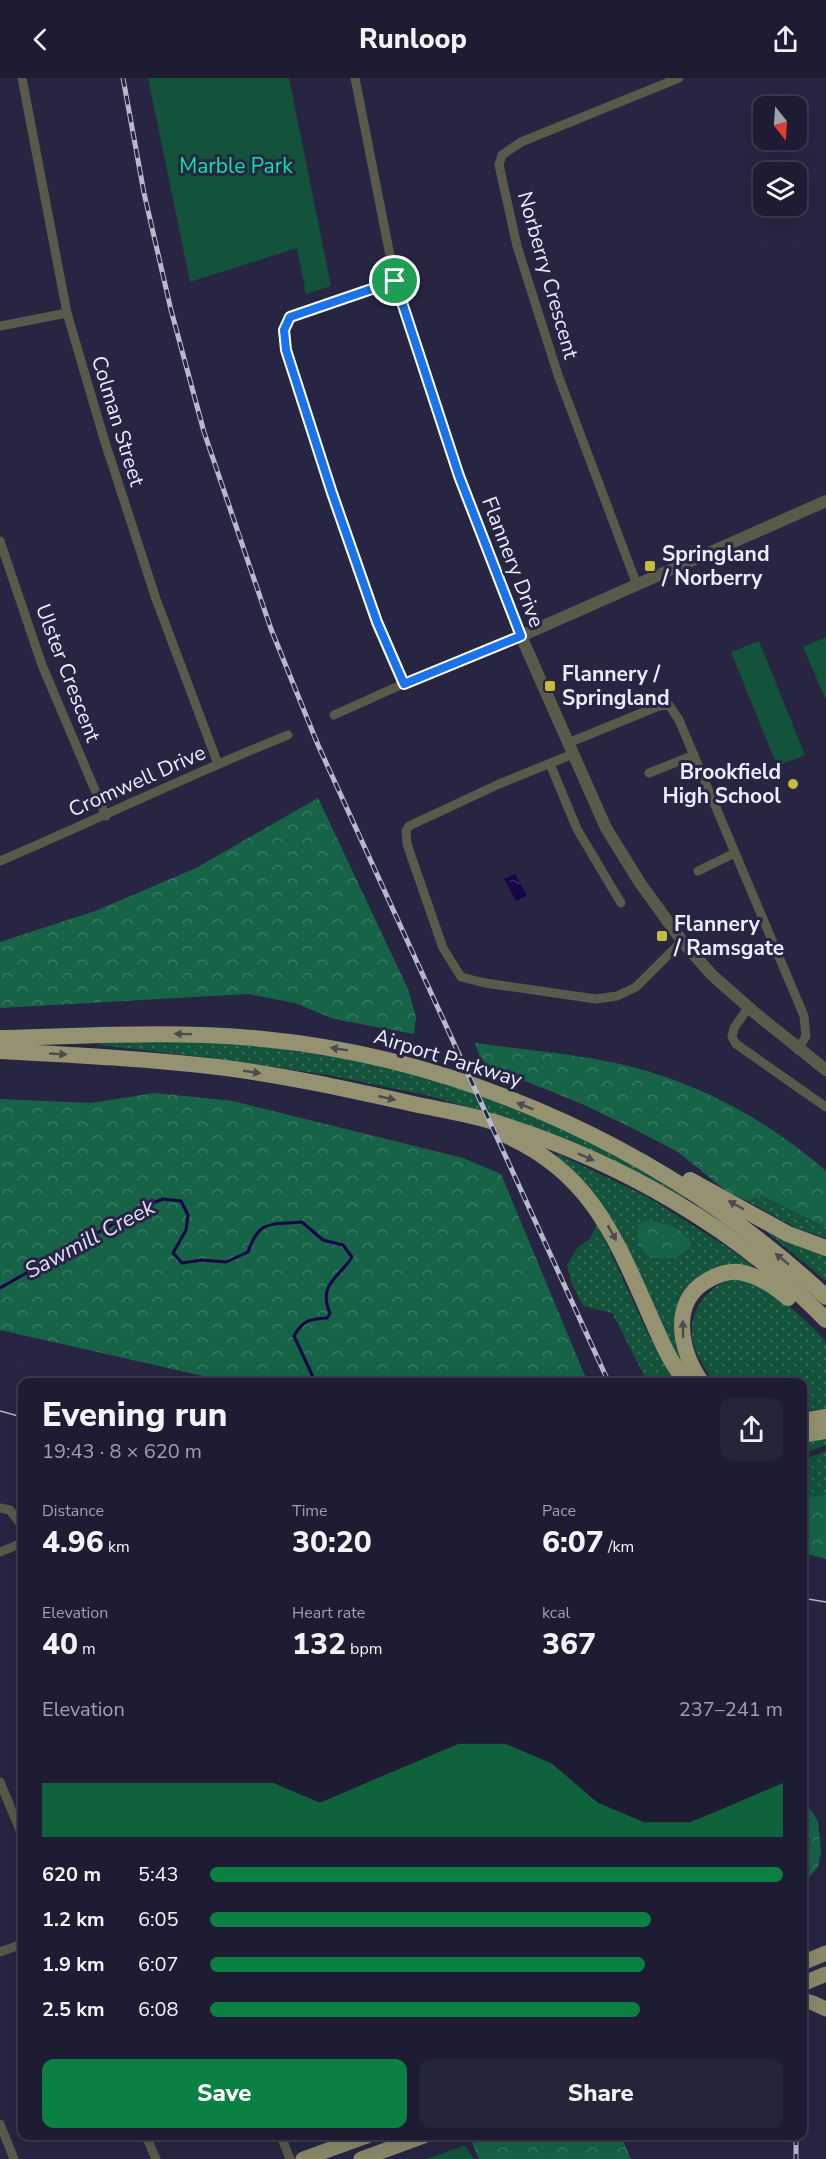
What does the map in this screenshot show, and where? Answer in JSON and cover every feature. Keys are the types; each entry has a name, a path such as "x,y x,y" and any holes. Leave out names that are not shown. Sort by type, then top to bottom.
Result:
{"highway":[{"name":"Airport Parkway","path":"0,1038 185,1034 291,1042 345,1050 417,1068 501,1096 555,1118 634,1159 710,1205 772,1251 826,1297"},
{"path":"0,1051 128,1058 228,1068 324,1084 494,1122 544,1139 608,1167 667,1197 751,1254 788,1284 826,1320"},
{"path":"451,1113 524,1144 558,1168 582,1191 611,1231 664,1347 683,1378"},
{"path":"555,1118 620,1144 672,1169 788,1234 826,1248"},
{"path":"699,1378 685,1351 683,1316 695,1289 716,1276 737,1272 759,1279 785,1295 826,1330"},
{"path":"807,1420 826,1418"},
{"path":"807,1434 826,1431"}],"main road":[{"path":"807,1961 826,1953"},
{"path":"807,1982 826,1974"},
{"path":"807,2002 826,2009"},
{"path":"303,2159 356,2140"},
{"path":"361,2159 413,2140"}],"street":[{"name":"Colman Street","path":"22,78 67,313 104,440 156,599 218,764"},
{"name":"Flannery Drive","path":"355,78 395,281 459,476 521,636 606,828 640,883 682,941 712,975 798,1050 826,1070"},
{"name":"Norberry Crescent","path":"637,585 558,375 518,246 500,165 502,155 521,142 679,78"},
{"path":"395,281 290,317 284,330 286,350 332,493 377,622 404,684"},
{"path":"0,326 67,313"},
{"path":"334,715 521,636 826,501"},
{"name":"Ulster Crescent","path":"0,541 42,665 106,816"},
{"path":"682,941 636,987 617,996 597,999 485,983 461,977 443,948 407,844 406,831 409,825 418,820 550,764 570,749 659,706 669,705 679,720 804,1016 806,1036 798,1050"},
{"name":"Cromwell Drive","path":"0,861 288,735"},
{"path":"649,773 694,755"},
{"path":"550,764 577,828 621,903"},
{"path":"698,871 735,853"},
{"path":"748,1008 734,1028 732,1037 736,1044 826,1107"},
{"path":"0,1508 10,1510 18,1521"},
{"path":"0,1552 18,1545"},
{"path":"0,1782 18,1825"},
{"path":"0,1952 18,1945"},
{"path":"0,2124 14,2159"},
{"path":"148,2140 156,2159"},
{"path":"283,2140 290,2159"}],"green space":[{"name":"Marble Park","path":"148,78 289,78 331,286 306,294 297,248 190,282"},
{"path":"826,637 826,700 803,647"},
{"path":"759,641 805,755 777,766 731,652"},
{"path":"318,798 408,989 416,1017 414,1034 334,1019 295,1003 248,994 0,1008 0,942 95,911 196,868"},
{"path":"100,1041 227,1041 371,1062 466,1089 561,1127 623,1159 686,1196 684,1200 494,1115 430,1096 328,1075 100,1045"},
{"path":"475,1043 572,1055 629,1066 683,1083 734,1107 782,1136 826,1171 826,1227 761,1196 747,1201 726,1191 678,1152 582,1104 488,1066 480,1057"},
{"path":"155,1093 233,1101 463,1158 501,1174 586,1378 212,1378 0,1330 0,1099 91,1103"},
{"path":"558,1154 646,1196 752,1265 750,1269 684,1300 691,1378 688,1378 556,1156"},
{"path":"760,1196 826,1227 826,1238 798,1229 747,1201"},
{"path":"645,1221 665,1224 678,1230 684,1234 691,1245 683,1253 674,1257 655,1258 641,1246 638,1237 638,1225"},
{"path":"598,1225 650,1338 672,1378 645,1378 612,1313 583,1306 571,1282 567,1265 578,1247 590,1239"},
{"path":"769,1230 826,1254 826,1281 767,1232"},
{"path":"734,1278 747,1281 772,1294 796,1312 826,1342 826,1409 807,1411 807,1378 711,1378 695,1348 692,1326 699,1305 714,1288"},
{"path":"826,1438 826,1445 807,1452 807,1442"},
{"path":"826,1451 826,1494 807,1498 807,1458"},
{"path":"826,1494 826,1559 807,1554 807,1498"},
{"path":"807,1806 818,1821 821,1852 818,1867 807,1879"},
{"path":"483,2140 623,2140 631,2159 479,2159 472,2143"},
{"path":"465,2145 474,2159 427,2159"}],"water":[{"path":"515,874 527,896 516,901 504,879"}],"waterway":[{"name":"Sawmill Creek","path":"0,1288 145,1206 163,1199 181,1201 188,1215 186,1230 173,1253 182,1263 202,1260 226,1262 248,1252 252,1241 262,1229 274,1224 302,1222 323,1240 343,1245 352,1257 328,1288 326,1295 330,1313 327,1318 308,1321 294,1336 314,1378"}],"tram line":[{"path":"0,1411 18,1416"},
{"path":"807,1599 826,1602"}],"railway":[{"path":"123,78 144,193 171,310 204,432 271,629 318,745 607,1378"},
{"path":"796,2140 796,2159"}],"place":[{"name":"Springland / Norberry","path":"650,566"},
{"name":"Flannery / Springland","path":"550,686"},
{"name":"Brookfield High School","path":"793,784"},
{"name":"Flannery / Ramsgate","path":"662,936"}],"route":[{"path":"395,281 459,476 521,636 404,684 377,622 332,493 286,350 284,330 290,317 395,281"}]}
